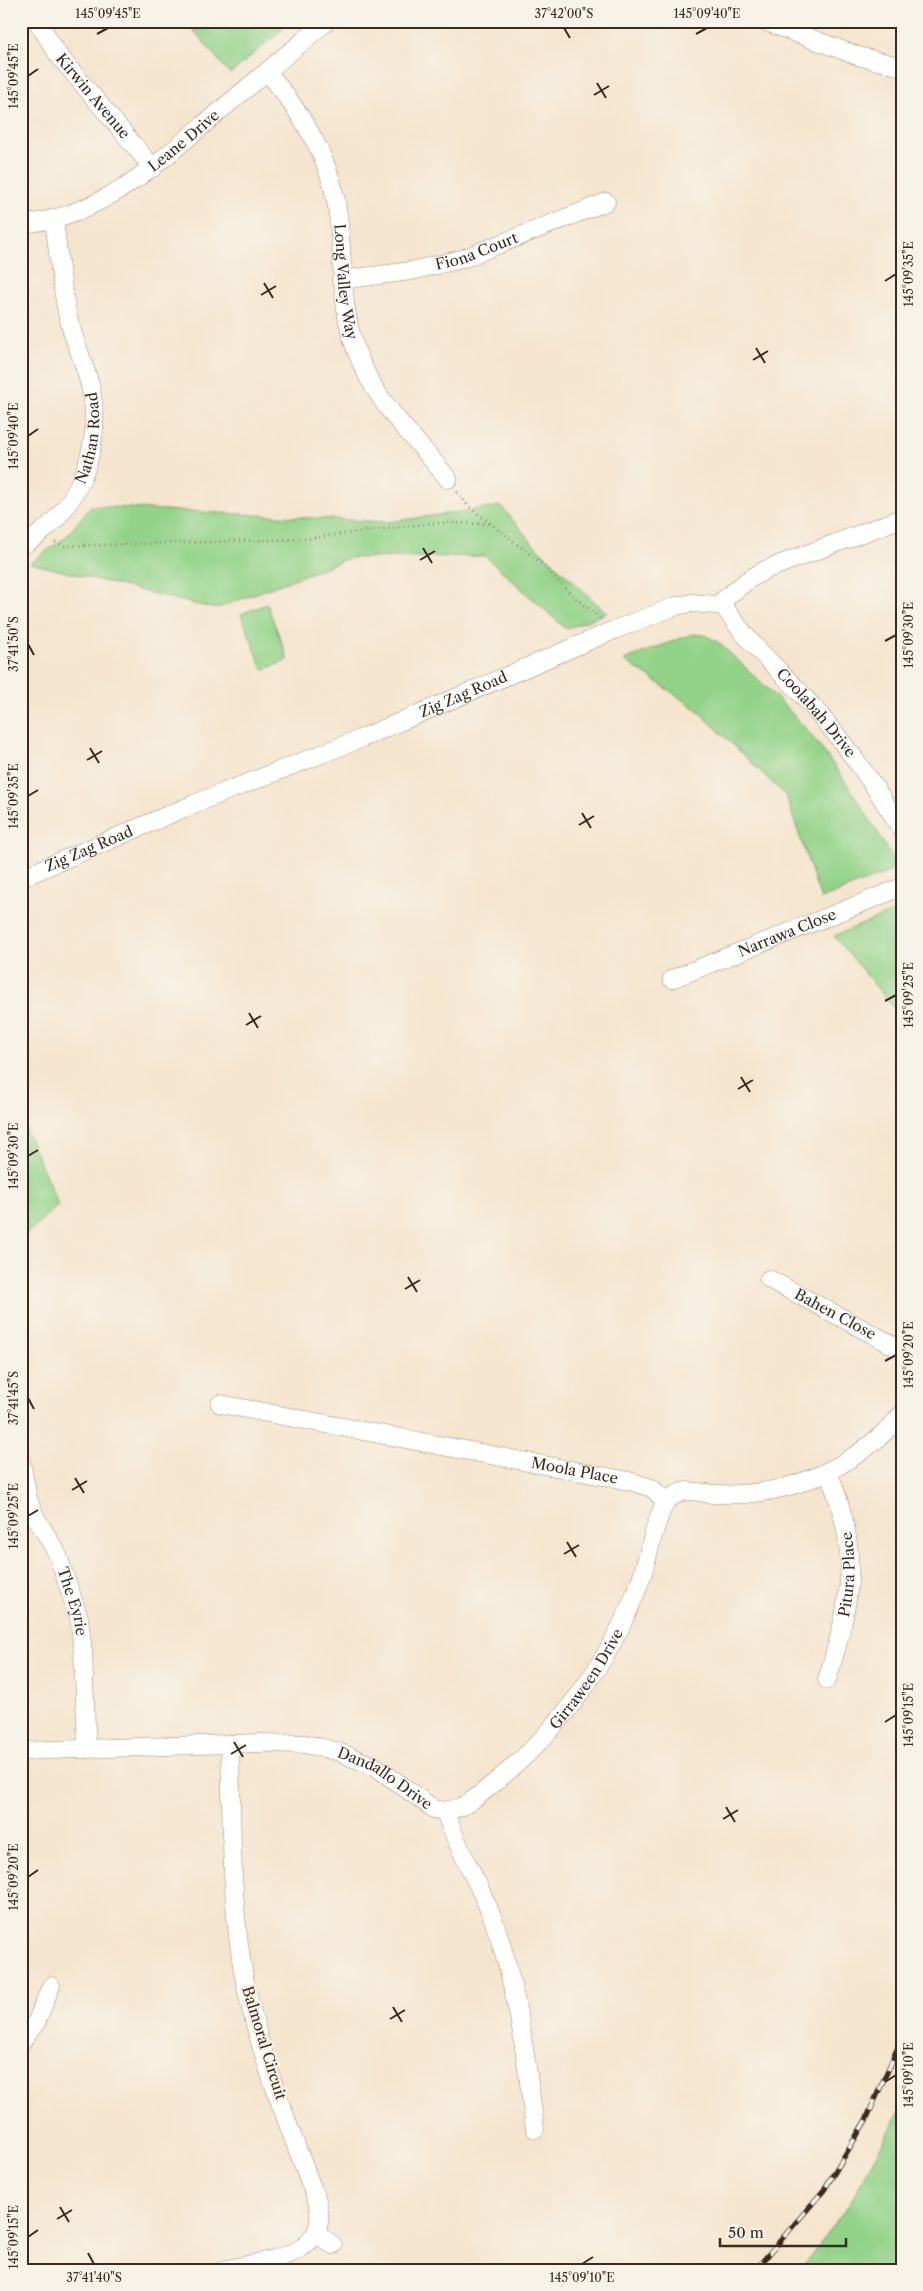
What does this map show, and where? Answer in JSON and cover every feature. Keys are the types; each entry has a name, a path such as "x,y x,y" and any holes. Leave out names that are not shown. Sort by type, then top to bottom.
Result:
{"street":[{"name":"Kirwin Avenue","path":"37,21 60,56 153,168"},
{"name":"Leane Drive","path":"21,224 54,219 101,202 153,168 327,21"},
{"path":"769,22 858,56 902,67"},
{"name":"Long Valley Way","path":"267,71 301,116 325,163 336,200 341,280 350,334 369,381 399,424 448,479"},
{"name":"Fiona Court","path":"341,280 411,271 462,259 606,202"},
{"name":"Nathan Road","path":"21,546 44,529 64,509 81,481 92,450 95,421 91,390 65,302 54,219"},
{"path":"722,603 740,586 765,570 902,518"},
{"name":"Zig Zag Road","path":"21,878 194,804 360,739 614,630 676,606 692,604 712,606 722,603"},
{"name":"Coolabah Drive","path":"722,603 740,631 799,691 846,746 872,782 902,831"},
{"name":"Narrawa Close","path":"672,979 902,887"},
{"name":"Bahen Close","path":"769,1279 902,1350"},
{"name":"Moola Place","path":"220,1404 629,1480 652,1488 666,1502"},
{"path":"666,1502 676,1495 687,1492 735,1494 780,1489 828,1471 867,1447 902,1414"},
{"name":"The Eyrie","path":"21,1462 28,1499 35,1516 57,1553 79,1618 83,1652 87,1749"},
{"name":"Pitura Place","path":"827,1680 846,1613 851,1566 844,1515 828,1471"},
{"name":"Girraween Drive","path":"445,1811 466,1805 516,1765 548,1733 579,1695 614,1638 632,1602 652,1547 659,1516 666,1502"},
{"name":"Dandallo Drive","path":"21,1751 292,1743 336,1751 376,1767 428,1806 445,1811 493,1919 510,1972 522,2025 535,2129"},
{"name":"Balmoral Circuit","path":"230,1744 236,1908 245,1980 264,2056 317,2201 320,2219 317,2234"},
{"path":"21,2043 37,2021 52,1986"},
{"path":"223,2270 298,2250 317,2234 333,2244"}],"path":[{"path":"448,479 468,506 540,562 573,596 614,630"},
{"path":"44,529 56,543 64,546 302,539 434,523 492,524"}],"green space":[{"path":"186,21 282,21 284,28 230,74"},
{"path":"91,506 388,522 501,506 534,545 607,613 566,629 485,556 349,558 215,609 30,563 66,537"},
{"path":"267,604 288,660 263,670 241,614"},
{"path":"692,634 704,635 718,642 774,695 805,728 841,776 874,826 894,861 891,871 821,899 786,796 695,708 624,660"},
{"path":"902,908 902,1018 834,936"},
{"path":"21,1118 58,1205 21,1239"},
{"path":"902,2102 902,2270 801,2270 851,2201 897,2117"}],"railway":[{"path":"755,2270 824,2190 866,2120 902,2038"}]}
